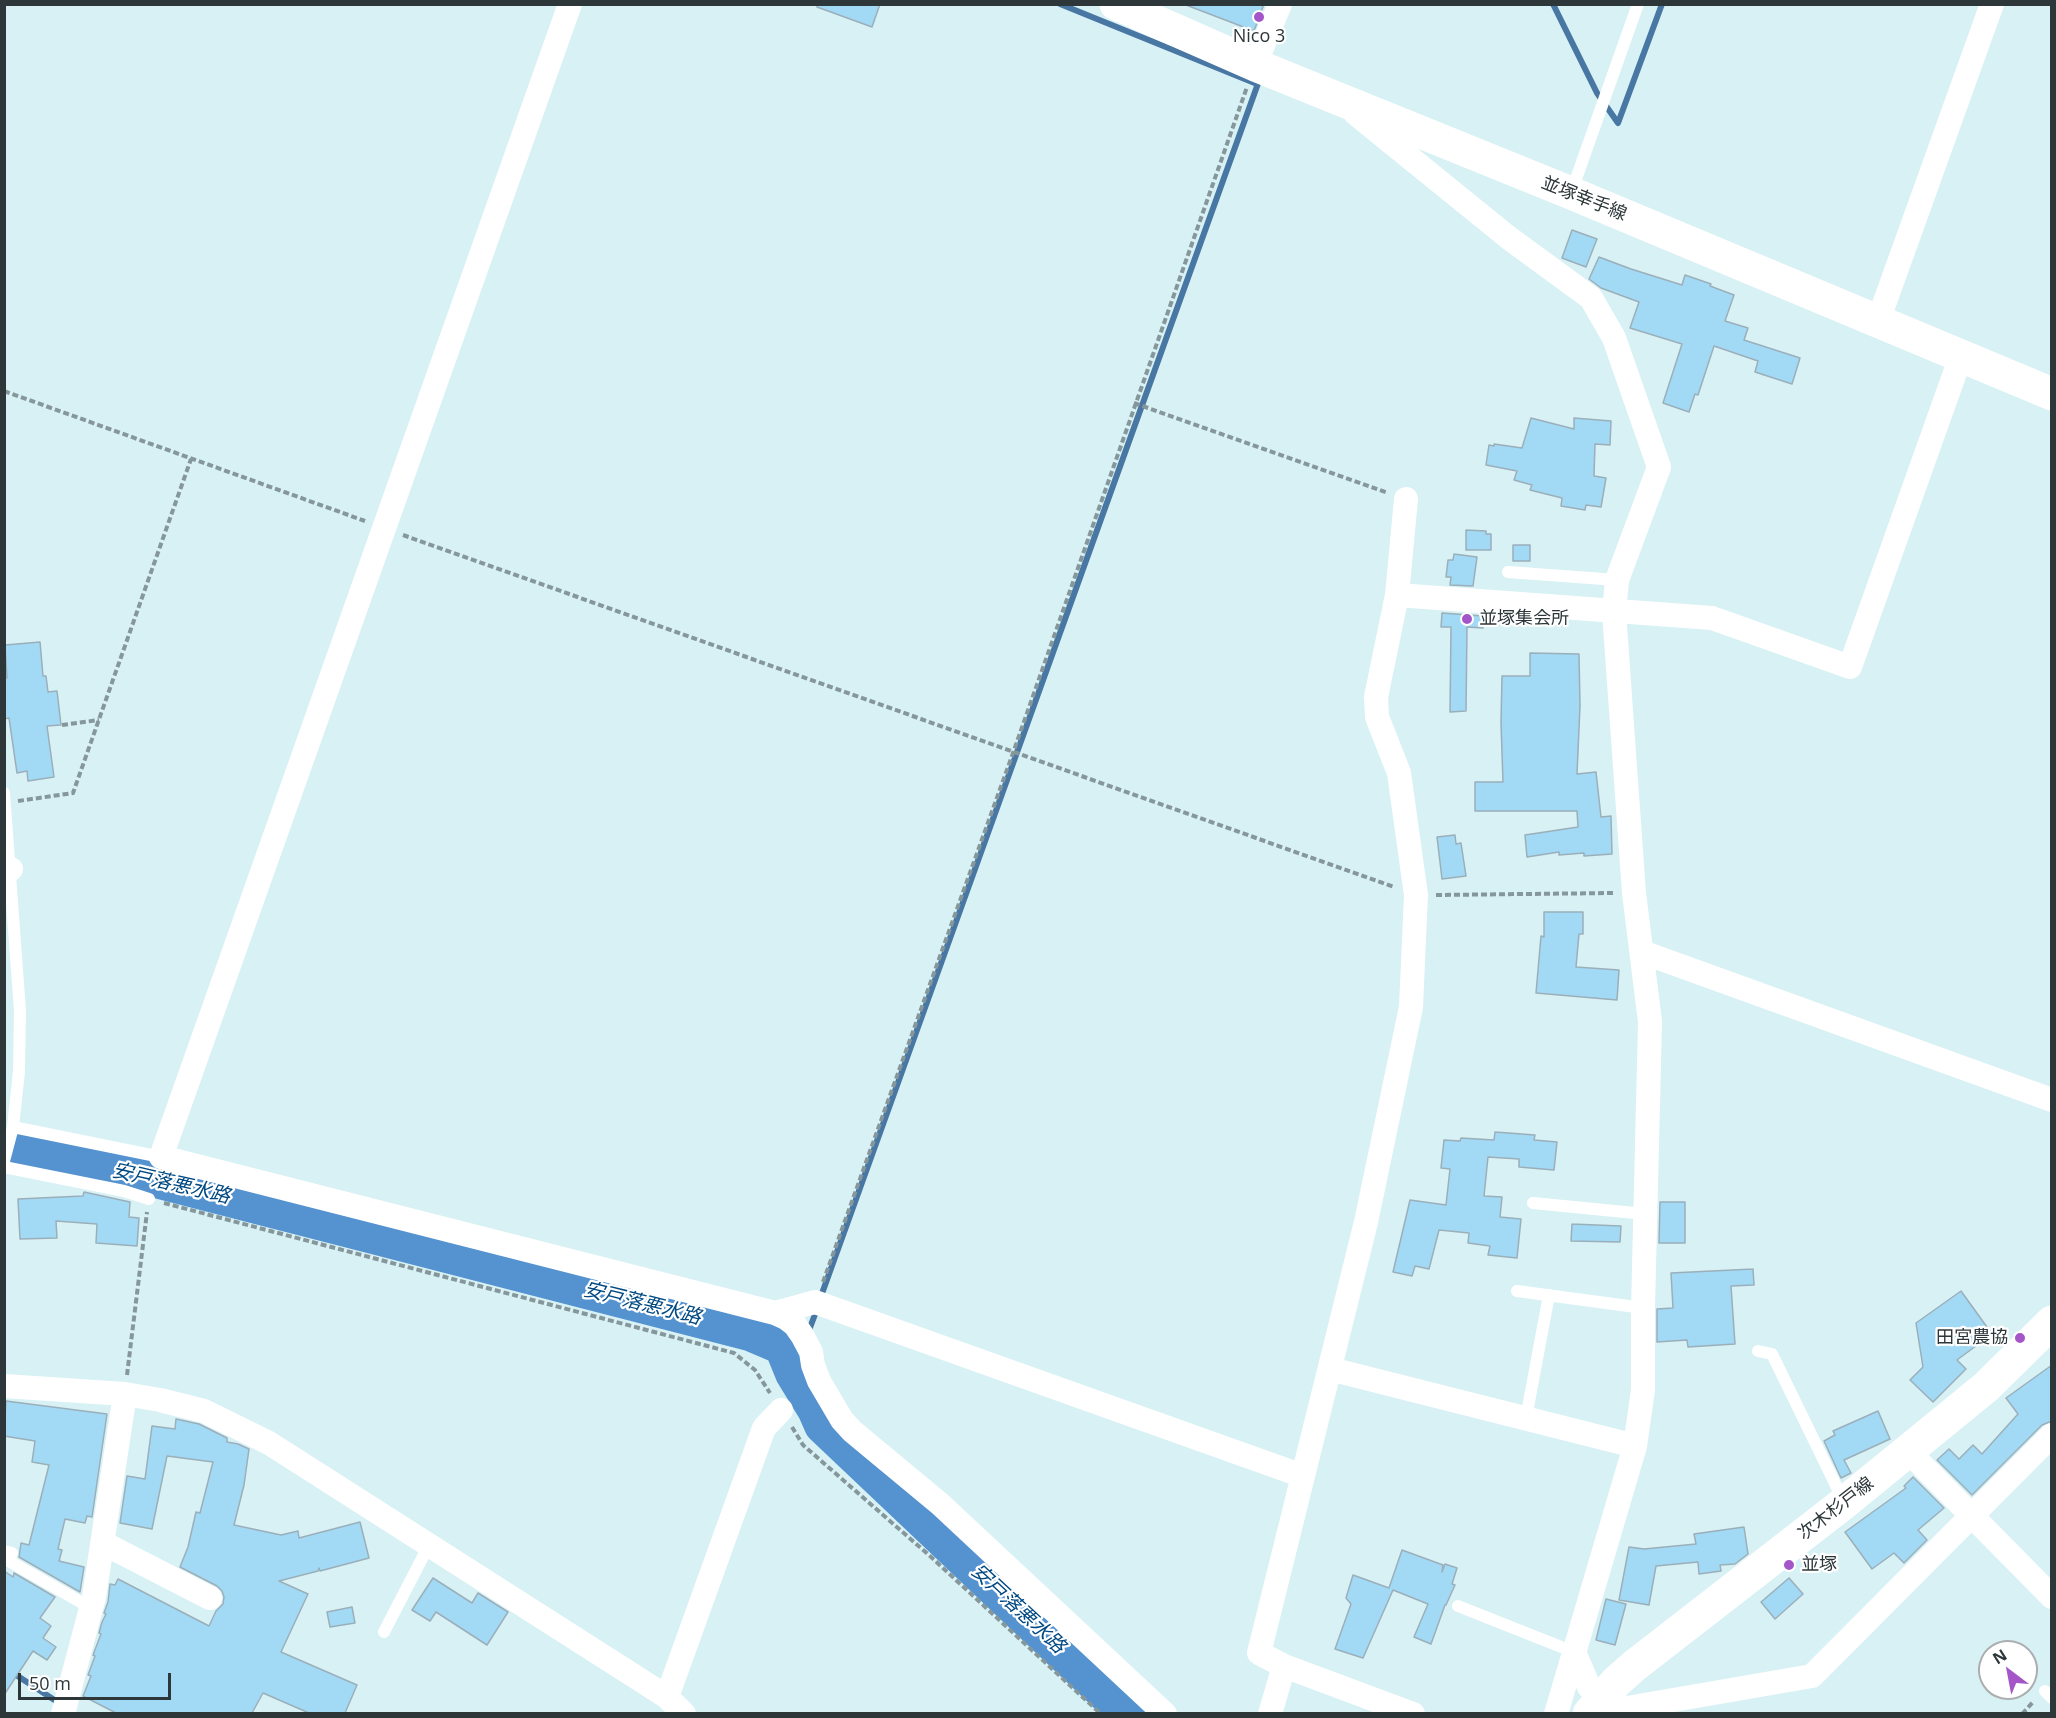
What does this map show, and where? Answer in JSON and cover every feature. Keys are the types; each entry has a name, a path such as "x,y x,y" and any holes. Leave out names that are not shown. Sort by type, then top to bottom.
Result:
{"main road":[{"name":"並塚幸手線","path":"1116,4 1255,66 1571,193 2052,394"},
{"name":"次木杉戸線","path":"1594,1706 1634,1666 1844,1503 1986,1388 2052,1322"}],"street":[{"path":"570,4 161,1157 775,1313 795,1325 802,1335 811,1352 819,1381 842,1420 852,1431 940,1504 1165,1713"},
{"path":"1255,66 1280,4"},
{"path":"1878,321 1992,4"},
{"path":"1338,99 1509,238 1591,298 1614,338 1659,467 1617,580 1614,612 1634,893 1650,1022 1643,1390 1635,1446 1556,1713"},
{"path":"1397,595 1712,618 1850,667 1961,356"},
{"path":"1406,499 1397,595 1376,697 1377,717 1399,773 1416,895 1411,1007 1366,1222 1259,1653 1284,1666 1413,1713"},
{"path":"1642,952 2052,1100"},
{"path":"775,1313 816,1302 1303,1476"},
{"path":"1330,1369 1635,1446"},
{"path":"4,1386 125,1394 204,1411 269,1443 676,1705 764,1428 781,1410"},
{"path":"63,1713 91,1608 125,1394"},
{"path":"1574,1652 1594,1706 1621,1709 1812,1676 2052,1435"},
{"path":"1908,1451 2052,1597"},
{"path":"102,1543 210,1598"},
{"path":"1270,1713 1284,1666"}],"lane":[{"path":"1571,193 1638,4"},
{"path":"1508,572 1617,580"},
{"path":"5,798 10,935 20,1011 19,1071 13,1127 5,1161"},
{"path":"13,1127 161,1157"},
{"path":"4,1167 124,1191 149,1199"},
{"path":"1533,1203 1645,1214"},
{"path":"1517,1291 1643,1308"},
{"path":"1526,1418 1549,1295"},
{"path":"1758,1351 1772,1354 1844,1503"},
{"path":"384,1632 429,1545"},
{"path":"4,1551 12,1553 9,1561 91,1608"},
{"path":"1458,1606 1574,1652"}],"path":[{"path":"816,1302 1013,753 1134,403 1255,66"},
{"path":"4,391 1029,759 1416,895 1634,893"},
{"path":"1134,403 1406,499"},
{"path":"5,798 72,792 191,458"},
{"path":"62,725 99,720"},
{"path":"125,1394 149,1199 734,1353 755,1370 803,1445 930,1556 1101,1713"}],"building":[{"path":"817,4 880,4 872,27 817,7"},
{"path":"1186,4 1264,4 1254,31 1186,5"},
{"path":"1572,230 1597,239 1586,267 1562,258"},
{"path":"1599,257 1682,285 1685,275 1734,295 1725,321 1748,328 1744,340 1800,358 1792,384 1755,372 1758,361 1714,346 1698,395 1695,394 1689,412 1663,403 1682,344 1630,328 1639,302 1601,288 1589,279"},
{"path":"1531,418 1574,429 1574,418 1611,421 1610,445 1595,444 1594,476 1606,478 1601,507 1586,505 1585,510 1561,506 1562,498 1530,490 1532,485 1514,480 1517,471 1486,465 1489,445 1522,448"},
{"path":"1466,530 1486,531 1486,534 1491,534 1491,550 1466,550"},
{"path":"1513,545 1530,545 1530,561 1513,561"},
{"path":"1454,554 1477,557 1473,586 1450,585 1451,577 1446,577 1448,560 1453,560"},
{"path":"1442,613 1483,616 1483,628 1467,627 1466,711 1450,712 1451,627 1441,627"},
{"path":"40,642 43,676 46,676 48,692 57,691 61,725 47,726 54,777 28,781 27,771 17,773 9,718 4,719 4,678 7,678 5,645"},
{"path":"1530,653 1579,654 1580,706 1577,774 1596,772 1601,817 1611,816 1612,854 1584,856 1584,853 1559,855 1559,852 1527,857 1525,835 1578,827 1577,811 1475,811 1475,782 1503,782 1502,676 1530,676"},
{"path":"1455,835 1456,844 1461,843 1466,876 1442,879 1437,837"},
{"path":"1544,912 1583,912 1583,934 1579,934 1576,967 1619,970 1617,1000 1536,993 1541,936 1544,937"},
{"path":"1495,1132 1535,1135 1534,1140 1557,1142 1554,1170 1519,1167 1519,1159 1488,1157 1484,1196 1502,1197 1500,1217 1521,1219 1517,1258 1488,1255 1490,1246 1468,1243 1469,1233 1439,1230 1429,1269 1415,1266 1412,1276 1393,1272 1410,1200 1446,1205 1450,1169 1441,1168 1444,1140 1460,1141 1461,1138 1494,1140"},
{"path":"84,1192 130,1202 129,1217 139,1218 137,1246 96,1243 97,1224 56,1221 57,1238 20,1239 18,1199 83,1196"},
{"path":"1660,1202 1685,1202 1685,1243 1659,1243"},
{"path":"1572,1224 1621,1226 1620,1242 1571,1241"},
{"path":"1753,1269 1754,1285 1731,1286 1735,1344 1688,1347 1687,1340 1657,1342 1657,1309 1673,1308 1671,1273"},
{"path":"1961,1291 1992,1334 1957,1360 1966,1369 1933,1402 1910,1380 1923,1367 1916,1323"},
{"path":"2052,1365 2052,1421 2042,1425 1972,1495 1937,1460 1949,1449 1959,1459 1973,1445 1982,1454 2018,1414 2006,1398"},
{"path":"6,1401 107,1414 92,1517 87,1516 85,1523 65,1519 58,1549 62,1550 59,1561 84,1567 80,1592 19,1557 21,1543 29,1545 49,1465 32,1462 35,1441 4,1436"},
{"path":"1878,1411 1890,1439 1844,1460 1851,1473 1841,1478 1824,1441 1835,1435 1833,1431"},
{"path":"176,1419 199,1424 227,1438 227,1442 249,1449 244,1485 234,1525 281,1535 298,1531 299,1538 360,1522 369,1558 320,1571 319,1568 318,1571 279,1581 308,1594 281,1652 357,1685 345,1713 309,1713 263,1693 252,1713 116,1713 83,1696 91,1676 88,1675 106,1614 104,1613 110,1584 115,1585 118,1579 209,1626 216,1611 223,1604 222,1591 217,1586 180,1567 188,1547 196,1512 200,1513 213,1462 167,1456 152,1529 120,1523 127,1476 145,1479 152,1426 175,1429"},
{"path":"1913,1477 1944,1508 1918,1530 1927,1540 1904,1563 1894,1553 1872,1569 1845,1532 1906,1488 1904,1486"},
{"path":"1744,1527 1748,1554 1735,1564 1720,1565 1721,1571 1699,1574 1698,1562 1656,1566 1649,1605 1619,1600 1629,1547 1644,1549 1696,1544 1694,1534"},
{"path":"1402,1550 1443,1565 1442,1572 1445,1564 1457,1568 1452,1584 1455,1585 1431,1644 1414,1637 1428,1604 1393,1590 1363,1658 1335,1649 1351,1604 1346,1598 1353,1575 1389,1588"},
{"path":"4,1571 13,1577 14,1573 55,1597 40,1618 51,1626 43,1638 56,1647 47,1660 33,1651 4,1695"},
{"path":"433,1578 472,1603 478,1593 508,1612 487,1645 436,1612 430,1621 412,1610"},
{"path":"1789,1578 1803,1594 1775,1619 1761,1602"},
{"path":"1606,1599 1626,1604 1615,1645 1596,1640"},
{"path":"352,1607 355,1623 330,1627 327,1612"}],"waterway":[{"path":"1060,4 1257,84"},
{"path":"1553,4 1597,93 1618,123 1662,4"},
{"path":"820,1299 1260,78"},
{"name":"安戸落悪水路","path":"4,1150 141,1175 750,1332 783,1346 794,1373 823,1425 1128,1714"},
{"path":"808,1333 817,1309"},
{"path":"794,1373 802,1351"},
{"path":"10,1671 59,1703"}],"place":[{"name":"Nico 3","path":"1259,17"},
{"name":"並塚集会所","path":"1467,619"},
{"name":"田宮農協","path":"2020,1338"},
{"name":"並塚","path":"1789,1565"}]}
